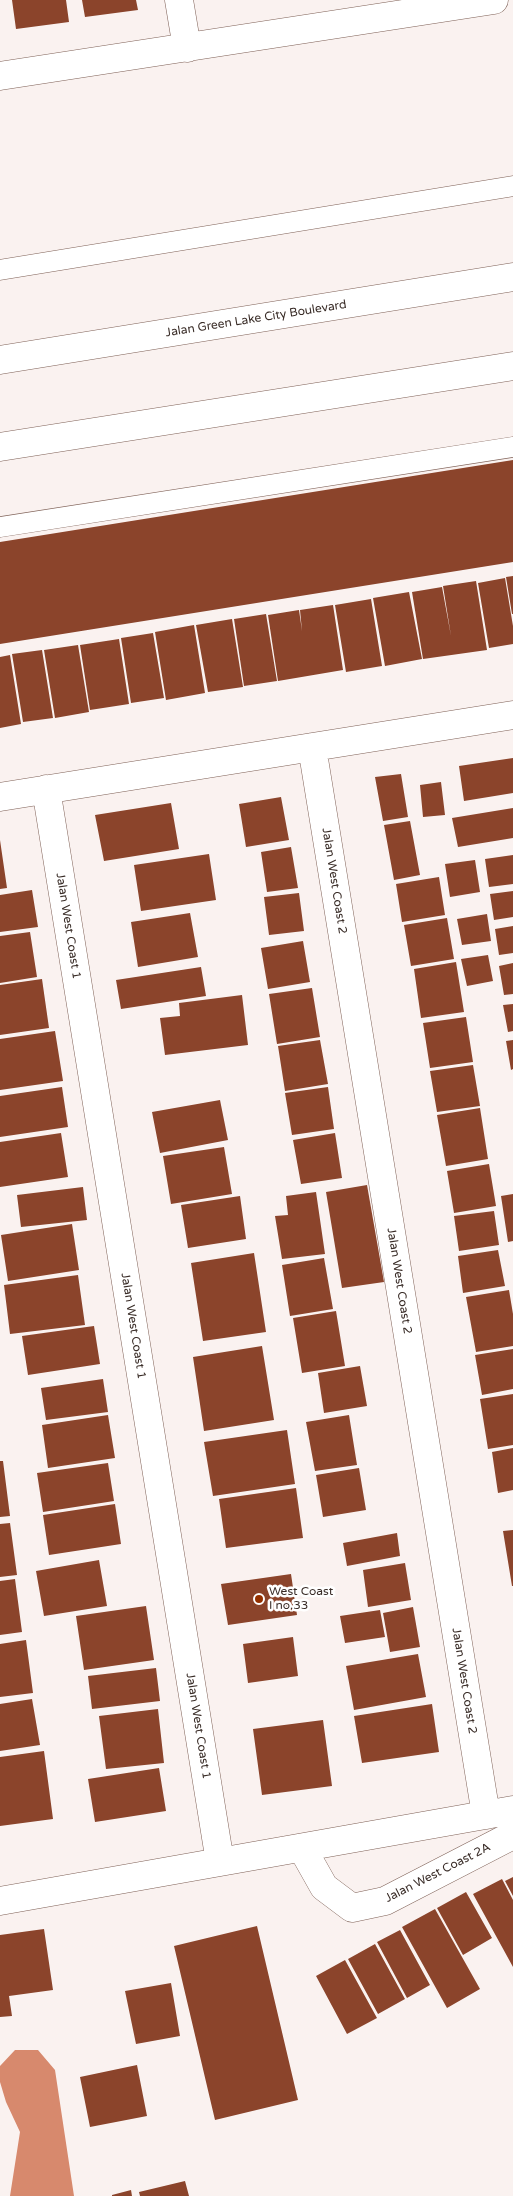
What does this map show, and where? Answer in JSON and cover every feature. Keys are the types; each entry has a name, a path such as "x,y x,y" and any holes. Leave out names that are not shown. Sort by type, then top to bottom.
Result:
{"street":[{"path":"179,0 187,48"},
{"path":"0,76 187,48 420,6 494,0"},
{"name":"Jalan Green Lake City Boulevard","path":"0,360 513,277"},
{"path":"0,447 513,366"},
{"path":"0,796 513,715"},
{"name":"Jalan West Coast 2","path":"312,747 486,1815"},
{"name":"Jalan West Coast 1","path":"46,789 220,1862"},
{"path":"0,1901 513,1810"},
{"name":"Jalan West Coast 2A","path":"302,1848 324,1887 352,1908 385,1901 513,1835"}],"lane":[{"path":"0,270 513,186"},
{"path":"0,527 513,447"}],"shaded area":[{"path":"15,2050 38,2050 55,2070 74,2196 10,2196 20,2132 6,2102 0,2082 0,2066"}],"building":[{"path":"12,0 66,0 69,22 16,29"},
{"path":"82,0 136,0 138,10 85,17"},
{"path":"513,460 513,562 0,644 0,542"},
{"path":"513,576 513,614 512,614 506,577"},
{"path":"505,578 513,626 513,644 489,648 478,583"},
{"path":"476,581 487,650 423,659 412,592 442,587 451,636 443,586"},
{"path":"409,592 422,659 385,666 373,598"},
{"path":"371,599 382,666 346,672 335,605"},
{"path":"333,605 343,670 278,681 268,615 299,610 302,631 300,610"},
{"path":"266,614 277,681 244,686 234,619"},
{"path":"232,619 243,687 208,692 196,625"},
{"path":"194,625 205,693 166,700 155,632"},
{"path":"153,633 164,698 131,703 121,638"},
{"path":"119,639 129,704 90,710 80,645"},
{"path":"78,645 89,712 55,718 44,650"},
{"path":"42,650 53,718 23,722 12,654"},
{"path":"10,655 21,724 0,728 0,657"},
{"path":"513,758 513,793 464,801 459,766"},
{"path":"401,774 408,817 383,821 375,777"},
{"path":"441,782 445,815 423,817 420,785"},
{"path":"281,797 289,840 246,847 239,804"},
{"path":"171,803 179,849 104,861 95,815"},
{"path":"513,808 513,838 458,847 452,818"},
{"path":"410,821 420,875 394,880 384,825"},
{"path":"0,840 7,888 0,889"},
{"path":"291,847 298,888 267,892 261,852"},
{"path":"209,854 216,900 141,911 134,865"},
{"path":"513,855 513,884 489,887 485,859"},
{"path":"475,860 480,892 450,897 445,864"},
{"path":"439,877 445,915 402,922 396,884"},
{"path":"32,890 38,927 0,932 0,895"},
{"path":"513,891 513,917 494,920 490,894"},
{"path":"299,893 304,931 269,935 264,897"},
{"path":"190,913 198,957 138,967 131,922"},
{"path":"487,914 491,941 462,945 457,919"},
{"path":"447,918 454,959 411,966 404,925"},
{"path":"513,926 513,953 499,955 495,929"},
{"path":"30,932 37,977 0,983 0,936"},
{"path":"303,941 310,982 268,989 261,948"},
{"path":"488,955 493,981 467,986 461,959"},
{"path":"456,962 464,1012 421,1018 414,969"},
{"path":"513,963 513,994 504,995 499,966"},
{"path":"201,967 206,996 121,1009 116,980"},
{"path":"42,979 49,1028 0,1035 0,985"},
{"path":"312,988 320,1037 277,1044 269,994"},
{"path":"242,995 248,1045 165,1055 160,1018 180,1016 179,1003"},
{"path":"513,1004 513,1031 508,1032 503,1005"},
{"path":"466,1017 473,1062 430,1068 423,1023"},
{"path":"55,1031 63,1081 0,1090 0,1039"},
{"path":"320,1040 328,1084 285,1091 278,1046"},
{"path":"513,1040 513,1069 511,1070 506,1041"},
{"path":"473,1065 480,1106 437,1112 430,1071"},
{"path":"62,1087 68,1127 0,1137 0,1096"},
{"path":"328,1087 334,1129 292,1135 285,1093"},
{"path":"220,1100 228,1140 160,1153 152,1112"},
{"path":"480,1108 488,1159 446,1166 437,1115"},
{"path":"61,1133 68,1177 0,1187 0,1142"},
{"path":"335,1133 342,1178 301,1184 293,1140"},
{"path":"224,1147 232,1194 171,1204 163,1156"},
{"path":"489,1164 496,1206 454,1213 447,1171"},
{"path":"367,1185 384,1282 342,1288 326,1192"},
{"path":"83,1187 87,1220 21,1227 17,1195"},
{"path":"316,1192 325,1254 282,1259 275,1216 288,1215 286,1196"},
{"path":"513,1194 513,1241 508,1242 501,1196"},
{"path":"240,1196 246,1239 188,1248 181,1205"},
{"path":"494,1211 499,1245 459,1251 454,1216"},
{"path":"72,1224 79,1270 8,1281 1,1235"},
{"path":"498,1250 505,1286 463,1293 458,1256"},
{"path":"254,1253 266,1332 203,1341 191,1263"},
{"path":"324,1258 333,1309 290,1316 282,1265"},
{"path":"78,1275 85,1325 10,1334 4,1285"},
{"path":"509,1290 513,1314 513,1346 476,1352 466,1297"},
{"path":"336,1311 345,1366 302,1373 293,1318"},
{"path":"94,1326 100,1364 28,1375 22,1336"},
{"path":"262,1346 274,1420 204,1431 193,1357"},
{"path":"513,1349 513,1389 482,1395 475,1355"},
{"path":"360,1366 367,1406 324,1413 318,1373"},
{"path":"103,1379 108,1412 46,1420 41,1388"},
{"path":"513,1394 513,1445 488,1449 480,1399"},
{"path":"108,1415 115,1458 48,1468 42,1425"},
{"path":"349,1415 357,1465 315,1471 306,1422"},
{"path":"287,1430 295,1484 213,1496 204,1442"},
{"path":"513,1448 513,1490 498,1493 492,1452"},
{"path":"0,1461 3,1461 10,1516 0,1517"},
{"path":"108,1463 114,1501 43,1512 37,1473"},
{"path":"359,1468 366,1510 323,1517 316,1475"},
{"path":"296,1488 303,1538 226,1548 219,1499"},
{"path":"115,1504 121,1544 49,1555 43,1515"},
{"path":"10,1523 17,1575 0,1577 0,1524"},
{"path":"513,1530 513,1586 512,1586 503,1531"},
{"path":"397,1533 400,1556 347,1566 343,1543"},
{"path":"99,1560 107,1606 44,1616 36,1571"},
{"path":"405,1563 411,1600 368,1607 363,1570"},
{"name":"West Coast I no.33","path":"291,1574 297,1615 228,1625 221,1584"},
{"path":"15,1579 22,1632 0,1635 0,1581"},
{"path":"146,1606 154,1660 84,1670 76,1616"},
{"path":"413,1607 420,1647 390,1652 383,1613"},
{"path":"380,1610 385,1637 345,1643 340,1616"},
{"path":"293,1637 298,1676 248,1683 243,1644"},
{"path":"26,1640 33,1693 0,1697 0,1644"},
{"path":"418,1654 426,1697 354,1710 346,1666"},
{"path":"156,1668 160,1701 92,1709 88,1676"},
{"path":"32,1699 40,1745 0,1751 0,1704"},
{"path":"432,1704 439,1752 362,1763 354,1716"},
{"path":"158,1709 164,1763 106,1769 99,1716"},
{"path":"323,1720 332,1786 262,1795 253,1729"},
{"path":"44,1751 53,1819 0,1826 0,1757"},
{"path":"159,1768 166,1811 95,1822 88,1779"},
{"path":"513,1877 513,1896 505,1881"},
{"path":"502,1879 513,1900 513,1967 473,1894"},
{"path":"466,1892 492,1938 463,1955 437,1908"},
{"path":"435,1909 480,1989 447,2008 402,1927"},
{"path":"257,1926 298,2100 215,2120 174,1946"},
{"path":"44,1929 53,1990 9,1996 12,2016 0,2017 0,1935"},
{"path":"400,1930 430,1985 407,1998 377,1942"},
{"path":"375,1944 405,1999 378,2014 348,1959"},
{"path":"345,1960 377,2018 347,2034 316,1976"},
{"path":"171,1983 180,2036 136,2044 125,1991"},
{"path":"137,2065 147,2116 90,2127 80,2077"},
{"path":"185,2181 189,2196 140,2196 139,2192"},
{"path":"131,2190 132,2196 112,2196 112,2195"}],"place":[{"name":"West Coast I no.33","path":"259,1599"}]}
